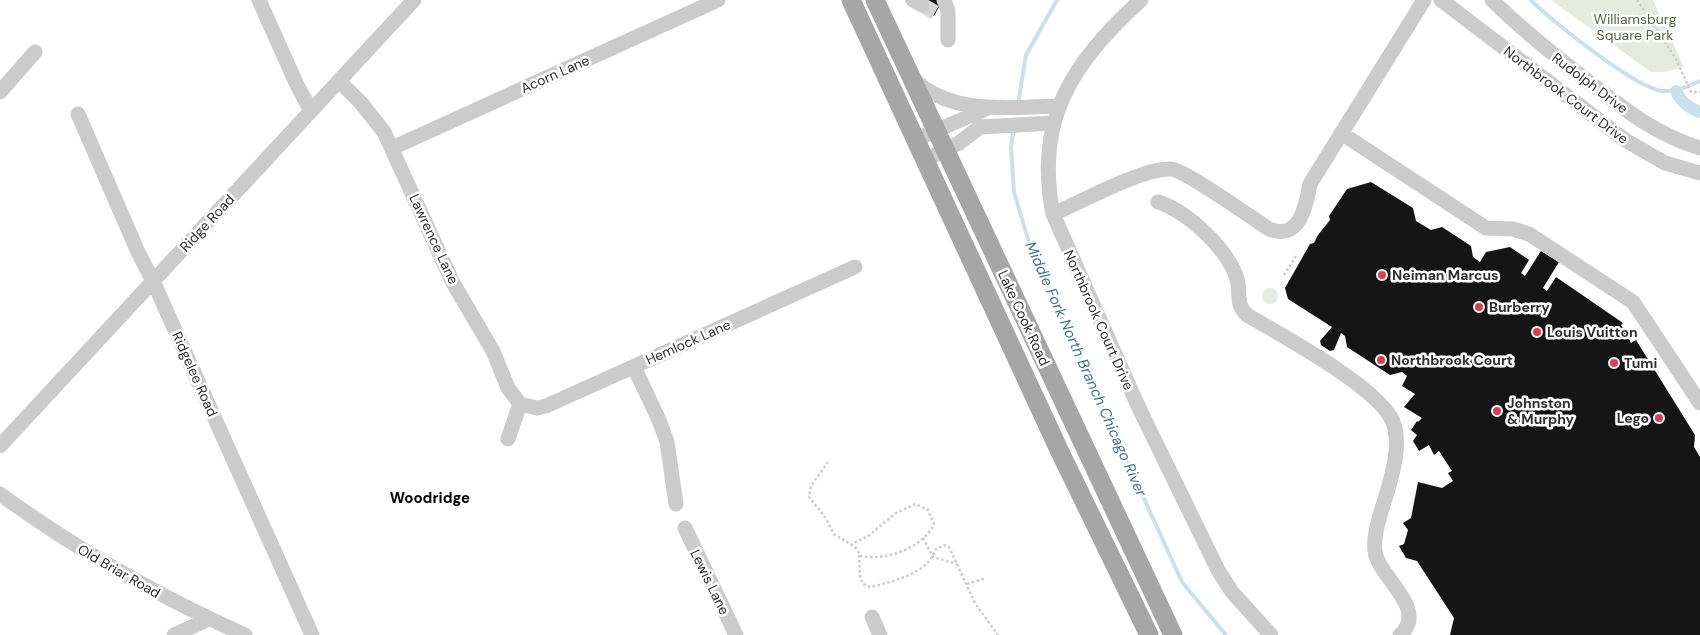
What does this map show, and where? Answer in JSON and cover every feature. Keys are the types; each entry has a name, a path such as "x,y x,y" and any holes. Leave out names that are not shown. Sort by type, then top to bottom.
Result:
{"main road":[{"name":"Lake Cook Road","path":"851,0 1060,452 1149,635"},
{"name":"Lake Cook Road","path":"875,0 1173,635"}],"street":[{"path":"259,0 297,85 311,111"},
{"name":"Ridge Road","path":"0,446 414,0"},
{"name":"Acorn Lane","path":"392,148 718,0"},
{"name":"Northbrook Court Drive","path":"1141,0 1125,14 1082,64 1063,93 1053,123 1047,170 1053,214 1146,424 1218,570 1232,592 1271,635"},
{"path":"1053,214 1129,180 1170,169 1186,176 1269,229 1283,233 1292,228 1308,204 1310,184 1424,0"},
{"name":"Northbrook Court Drive","path":"1441,0 1625,140 1665,163 1700,173"},
{"name":"Rudolph Drive","path":"1492,0 1536,42 1633,116 1674,140 1700,148"},
{"path":"943,10 948,40"},
{"path":"0,92 35,52"},
{"path":"910,76 928,91 961,104 989,108 1059,106"},
{"name":"Lawrence Lane","path":"339,81 367,110 384,132 453,283 493,351 508,388 520,404"},
{"path":"916,140 989,108"},
{"name":"Ridgelee Road","path":"78,114 138,252 312,635"},
{"path":"925,160 959,143 973,130 989,124 1053,123"},
{"path":"1341,134 1486,228 1513,229 1529,234 1633,302 1700,403"},
{"path":"1158,202 1167,205 1192,222 1225,255 1237,278 1239,302 1247,315 1359,385 1376,398 1392,420 1396,437 1395,455 1384,510 1376,532 1375,548 1378,561 1408,608 1408,624 1400,635"},
{"name":"Hemlock Lane","path":"520,404 537,408 546,406 855,267"},
{"path":"634,367 659,420 667,442 676,504"},
{"path":"508,439 520,404"},
{"name":"Old Briar Road","path":"0,494 91,556 209,619 245,635"},
{"name":"Lewis Lane","path":"685,528 736,635"},
{"path":"872,617 880,635"},
{"path":"174,635 209,619"}],"path":[{"path":"1637,0 1680,68 1691,92 1700,92"},
{"path":"1284,275 1296,256"},
{"path":"828,462 811,486 809,497 825,517 834,534 852,544 861,556 870,558 886,557 918,544 934,524 928,510 915,504 896,513 868,536 852,544"},
{"path":"923,538 934,557 957,564"},
{"path":"859,554 860,576 863,584 870,587 916,571 934,557 935,550 944,546 949,547 975,603 998,635"},
{"path":"967,584 986,578"}],"green space":[{"name":"Williamsburg Square Park","path":"1551,0 1653,0 1684,67 1664,72 1651,72"},
{"path":"1267,288 1273,288 1278,293 1276,302 1267,304 1262,299 1262,293"}],"building":[{"path":"924,0 943,0 934,16 920,8"},
{"name":"Northbrook Court","path":"1371,182 1413,208 1416,221 1431,230 1442,227 1471,246 1473,257 1480,262 1486,252 1510,247 1529,260 1521,273 1525,276 1541,251 1559,262 1543,288 1547,291 1556,277 1623,323 1621,325 1631,343 1636,340 1695,435 1694,447 1700,457 1700,635 1450,635 1454,618 1417,561 1406,558 1399,546 1404,544 1408,530 1403,523 1411,518 1418,482 1442,488 1453,481 1448,473 1452,471 1439,451 1434,455 1429,445 1419,451 1413,441 1417,435 1411,430 1417,421 1422,418 1404,407 1415,394 1402,386 1407,376 1402,372 1390,375 1347,347 1345,336 1341,333 1334,350 1330,351 1321,345 1320,341 1332,327 1288,299 1285,288 1310,244 1314,243 1330,220 1329,216 1347,189"}],"waterway":[{"name":"Middle Fork North Branch Chicago River","path":"1018,104 1026,55 1057,0"},
{"name":"Middle Fork North Branch Chicago River","path":"1531,0 1556,23 1595,53 1651,88 1673,91 1700,81"},
{"path":"1676,91 1686,104 1700,112"},
{"name":"Middle Fork North Branch Chicago River","path":"1014,128 1011,147 1014,192 1032,253 1182,582 1226,635"}],"tunnel":[{"path":"922,5 936,13"}],"place":[{"name":"Neiman Marcus","path":"1382,275"},
{"name":"Burberry","path":"1479,307"},
{"name":"Louis Vuitton","path":"1537,332"},
{"name":"Northbrook Court","path":"1381,360"},
{"name":"Tumi","path":"1614,363"},
{"name":"Johnston & Murphy","path":"1497,411"},
{"name":"Lego","path":"1659,418"}],"district":[{"name":"Woodridge","path":"430,498"}]}
